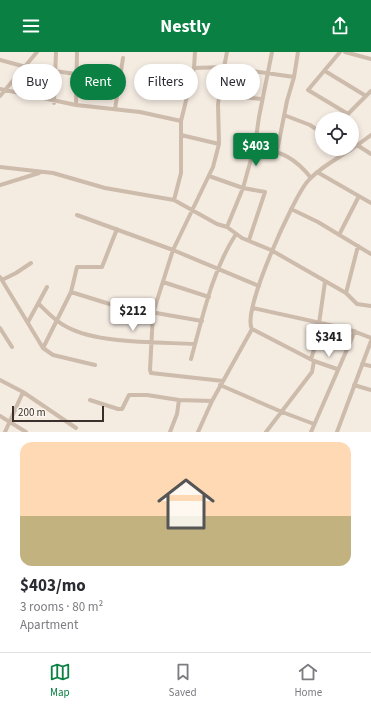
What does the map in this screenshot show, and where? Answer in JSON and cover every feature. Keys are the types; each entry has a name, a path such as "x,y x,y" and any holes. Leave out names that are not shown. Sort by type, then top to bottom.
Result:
{"street":[{"path":"28,64 37,52"},
{"path":"55,64 56,52"},
{"path":"76,64 77,52"},
{"path":"194,64 195,52"},
{"path":"225,64 227,52"},
{"path":"227,227 243,188 255,144 262,99 272,52"},
{"path":"277,151 284,115 294,77 298,52"},
{"path":"340,52 308,90 345,112"},
{"path":"345,52 371,59"},
{"path":"115,109 123,58"},
{"path":"0,60 15,64"},
{"path":"325,71 366,96"},
{"path":"260,73 294,77"},
{"path":"0,96 12,82"},
{"path":"0,89 6,89 53,101 140,112 182,121"},
{"path":"350,112 371,91"},
{"path":"76,100 76,105"},
{"path":"174,200 180,172 182,121 187,100"},
{"path":"219,100 219,144 209,176 173,250 153,313 150,370 151,373 222,383 282,412 314,424"},
{"path":"284,115 315,128"},
{"path":"181,135 219,144"},
{"path":"359,144 371,135"},
{"path":"255,144 277,151 295,160 311,178"},
{"path":"359,146 371,154"},
{"path":"198,432 212,401 252,329 250,322 259,286 271,250 295,199 317,172 341,156"},
{"path":"0,167 53,174 105,188 174,200 227,227 236,234 271,250 325,282 346,292 357,304 371,306"},
{"path":"0,184 39,172"},
{"path":"317,172 371,203"},
{"path":"209,176 243,188 264,192 265,194 249,240"},
{"path":"339,235 359,196"},
{"path":"291,209 371,254"},
{"path":"77,215 173,250 259,286"},
{"path":"43,348 71,292 77,267 104,266 117,229"},
{"path":"191,358 218,268 227,248 236,234"},
{"path":"346,292 358,246"},
{"path":"31,263 16,273 1,278 43,348 53,355 95,365"},
{"path":"163,282 209,297"},
{"path":"266,432 312,372 325,282"},
{"path":"28,322 47,287"},
{"path":"71,292 116,306 202,321"},
{"path":"39,304 57,321 69,328 100,338 195,344"},
{"path":"253,308 355,331 371,338"},
{"path":"0,328 12,347"},
{"path":"252,329 313,360 337,370"},
{"path":"311,432 355,331"},
{"path":"336,432 371,341"},
{"path":"362,364 371,366"},
{"path":"0,380 23,392 76,428"},
{"path":"354,385 371,390"},
{"path":"5,432 23,392"},
{"path":"90,400 118,410 122,409 129,395 147,395 179,400 212,401"},
{"path":"170,432 177,414 179,400"},
{"path":"0,416 26,432"}]}
